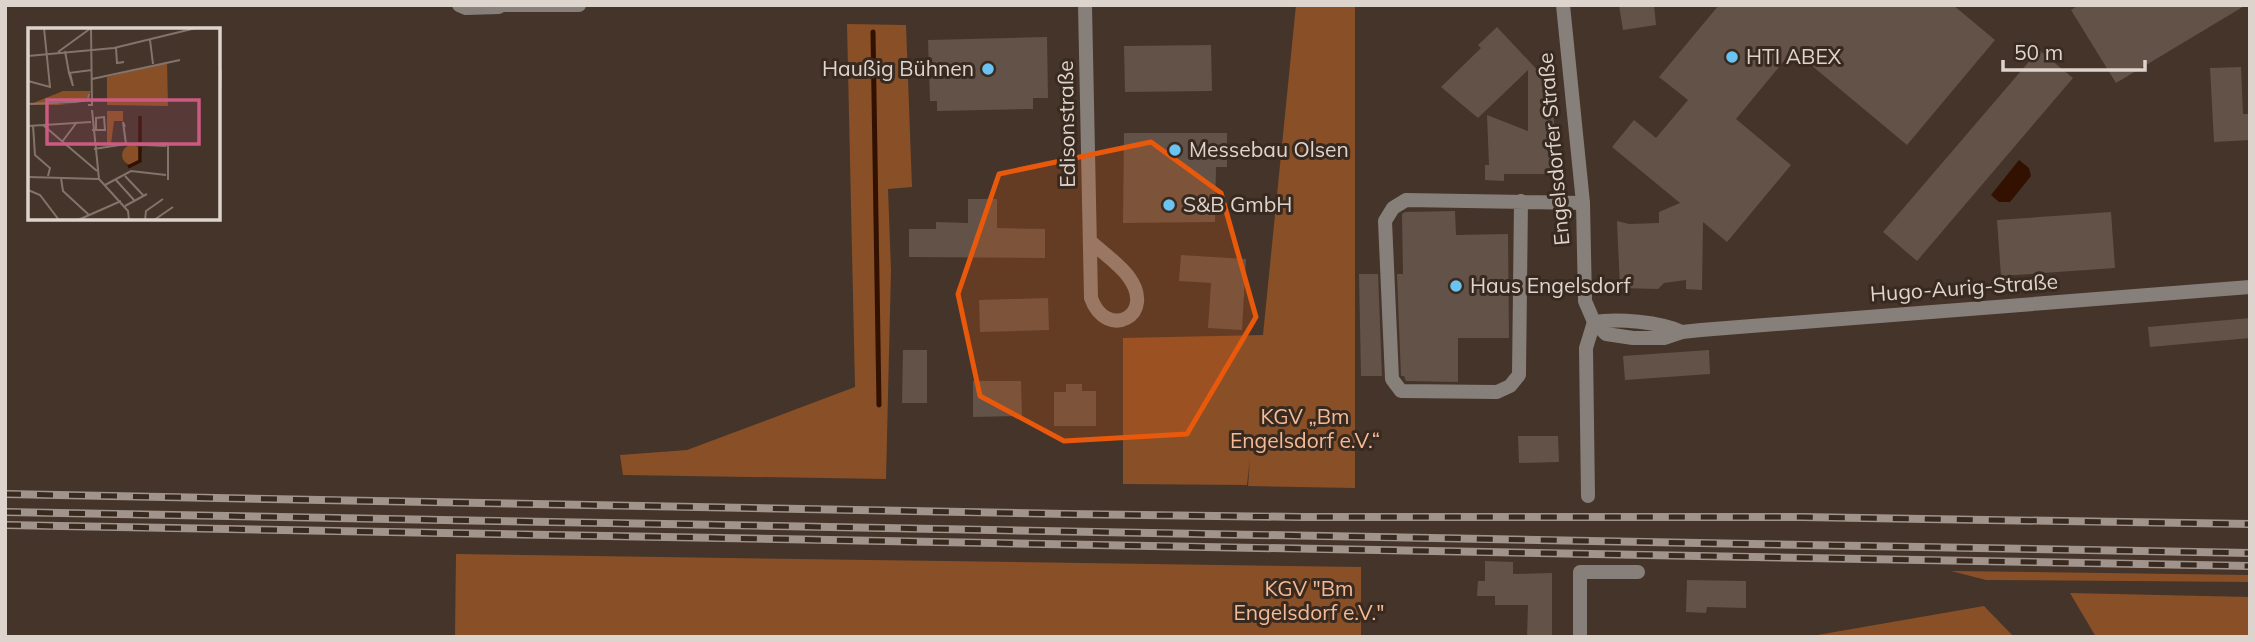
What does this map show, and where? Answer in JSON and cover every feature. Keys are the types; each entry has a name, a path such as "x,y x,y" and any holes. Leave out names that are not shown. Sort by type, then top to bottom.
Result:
{"street":[{"path":"458,5 466,8 579,5"},
{"name":"Edisonstraße","path":"1085,5 1091,298 1095,310 1104,318 1128,318 1135,312 1135,288 1120,268 1091,242"},
{"name":"Engelsdorfer Straße","path":"1563,5 1583,203 1585,300 1594,322 1586,348 1588,496"},
{"path":"1521,201 1518,375 1510,386 1497,392 1401,391 1392,379 1385,220 1393,208 1406,200 1521,201 1583,203"},
{"name":"Hugo-Aurig-Straße","path":"1594,322 1609,320 1670,326 1682,331 2250,287"},
{"path":"1580,637 1580,572 1638,572"}],"highlighted area":[{"path":"1151,142 1221,193 1256,317 1187,434 1064,441 980,396 958,294 999,174"}],"green space":[{"name":"KGV „Bm Engelsdorf e.V.“","path":"1296,5 1355,5 1355,488 1248,486 1250,458 1247,485 1123,484 1123,338 1263,335"},
{"path":"847,24 906,25 912,187 888,189 891,270 886,479 623,475 620,455 687,450 855,387"},
{"name":"KGV \"Bm Engelsdorf e.V.\"","path":"456,554 1361,567 1361,637 455,637"},
{"path":"1951,571 2250,575 2250,582 1986,580"},
{"path":"2070,593 2250,597 2250,637 2096,637"},
{"path":"1984,606 2014,637 1806,637"}],"shaded area":[{"path":"2019,160 2029,168 2031,176 2010,202 1999,202 1991,195"}],"building":[{"path":"1619,5 1654,5 1656,25 1623,30"},
{"path":"1719,5 1953,5 1995,40 1907,145 1793,50 1736,119 1791,165 1727,242 1703,222 1702,290 1686,289 1686,280 1664,283 1658,289 1620,288 1617,221 1629,224 1659,223 1659,212 1680,203 1612,147 1634,120 1656,138 1688,100 1659,77"},
{"path":"2079,5 2246,5 2116,83 2071,10"},
{"path":"1497,27 1541,74 1552,73 1554,174 1504,174 1504,181 1485,180 1485,165 1489,165 1487,115 1528,131 1528,70 1478,118 1441,87 1481,48 1478,45"},
{"name":"Haußig Bühnen","path":"1047,37 1048,98 1033,98 1033,109 937,111 937,101 930,101 928,40"},
{"path":"1211,45 1212,91 1125,92 1124,46"},
{"path":"2039,50 2073,78 1917,261 1883,232"},
{"path":"2241,67 2243,114 2250,114 2250,140 2214,142 2210,68"},
{"path":"1124,133 1227,133 1227,167 1216,167 1215,222 1123,223"},
{"path":"968,199 997,199 997,228 1045,229 1045,258 909,257 909,229 936,229 936,222 968,223"},
{"name":"Haus Engelsdorf","path":"1455,211 1456,235 1508,234 1509,338 1458,338 1458,382 1406,381 1404,376 1401,376 1397,274 1403,274 1402,214"},
{"path":"2111,212 2115,268 2001,276 1997,220"},
{"path":"1181,255 1246,259 1242,330 1208,328 1211,283 1179,281"},
{"path":"1359,274 1378,274 1382,376 1361,376"},
{"path":"1048,298 1049,330 980,332 979,300"},
{"path":"2250,318 2250,338 2150,347 2148,327"},
{"path":"903,350 927,350 927,403 902,403"},
{"path":"1709,350 1710,374 1625,380 1623,356"},
{"path":"973,381 1021,381 1022,416 973,417"},
{"path":"1066,384 1082,384 1082,391 1096,391 1096,426 1054,426 1054,392 1066,392"},
{"path":"1518,436 1558,436 1559,462 1519,463"},
{"path":"1485,561 1513,562 1513,574 1552,573 1552,637 1527,637 1528,605 1495,605 1495,596 1477,596 1478,581 1485,581"},
{"path":"1687,580 1746,581 1746,608 1707,607 1706,613 1686,612"}],"waterway":[{"path":"873,32 879,405"}],"railway":[{"path":"5,494 1067,514 1801,517 2250,524"},
{"path":"5,512 2250,553"},
{"path":"5,525 2250,566"}],"place":[{"name":"HTI ABEX","path":"1732,57"},
{"name":"Haußig Bühnen","path":"988,69"},
{"name":"Messebau Olsen","path":"1175,150"},
{"name":"S&B GmbH","path":"1169,205"},
{"name":"Haus Engelsdorf","path":"1456,286"}]}
